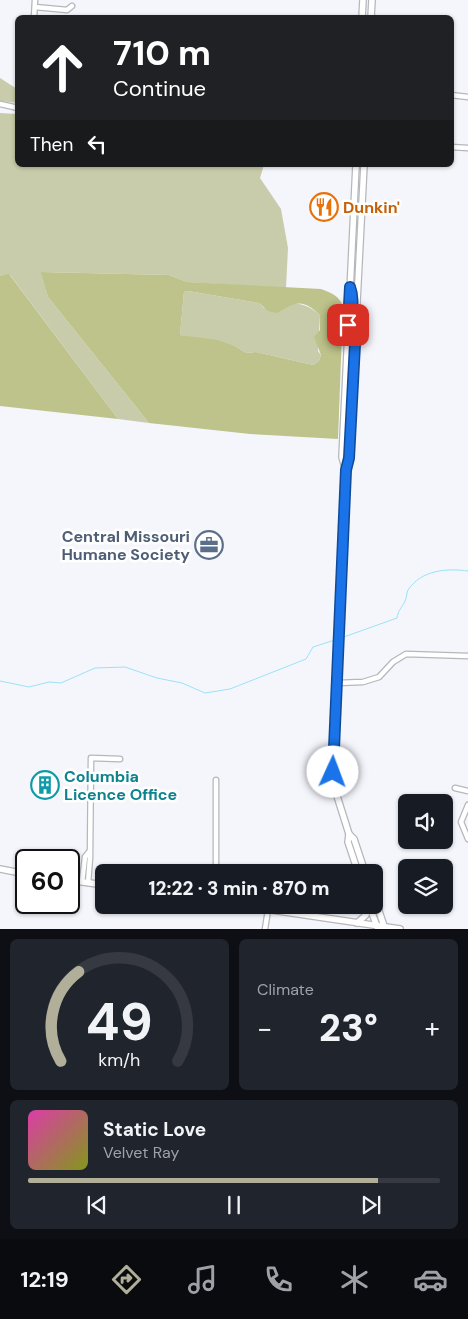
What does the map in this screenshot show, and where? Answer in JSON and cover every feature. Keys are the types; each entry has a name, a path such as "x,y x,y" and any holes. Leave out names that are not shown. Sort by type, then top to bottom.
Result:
{"main road":[{"path":"362,15 363,0"},
{"path":"371,15 372,0"},
{"path":"346,470 342,457 356,167"},
{"path":"355,864 348,842 349,834 337,796 333,772 346,470 349,458 364,167"},
{"path":"353,224 357,236 355,273 358,284"},
{"path":"350,287 354,301 352,337 355,344"},
{"path":"349,834 354,839 362,864"},
{"path":"0,869 15,872"},
{"path":"80,881 95,884"},
{"path":"295,914 381,928 400,929"},
{"path":"357,923 367,914"},
{"path":"374,914 381,928"},
{"path":"378,914 381,928"}],"street":[{"path":"34,15 35,0"},
{"path":"35,7 67,10 72,6"},
{"path":"454,95 468,97"},
{"path":"0,104 15,106"},
{"path":"454,147 468,148"},
{"path":"337,683 363,682 379,677 393,662 406,654 468,656"},
{"path":"85,882 85,857 89,852 91,758 120,759"},
{"path":"216,780 216,864"},
{"path":"454,788 468,791"},
{"path":"468,805 461,822 468,839"},
{"path":"265,929 267,914"}],"green space":[{"path":"0,78 15,88 15,103 0,101"},
{"path":"0,113 15,114 15,167 263,167 260,178 281,209 288,248 286,288 187,282 169,275 42,272 48,297 149,423 118,419 10,275 0,276"},
{"path":"41,272 169,275 187,282 321,289 332,294 337,297 343,306 338,439 250,434 149,423 48,297","holes":["188,291 259,303 268,311 277,313 294,304 303,304 320,315 320,330 314,337 321,355 319,361 313,365 256,352 246,353 235,346 217,340 180,335 184,292"]},
{"path":"9,274 118,419 0,406 0,276"},
{"path":"188,291 259,303 264,308 281,310 291,304 301,304 311,308 320,315 318,351 321,355 319,361 313,365 256,352 246,353 235,346 180,335 184,292"}],"waterway":[{"path":"341,638 397,618 406,600 408,590 413,583 427,574 443,570 468,571"},
{"path":"0,681 29,687 49,682 61,683 95,668 125,667 157,678 182,683 205,693 230,689 306,659 313,647 338,639"}],"place":[{"name":"Dunkin'","path":"324,207"},
{"name":"Central Missouri Humane Society","path":"209,545"},
{"name":"Columbia Licence Office","path":"45,785"}],"route":[{"path":"333,772 346,470 349,458 355,344 352,340 354,296 350,287 348,325"}]}
